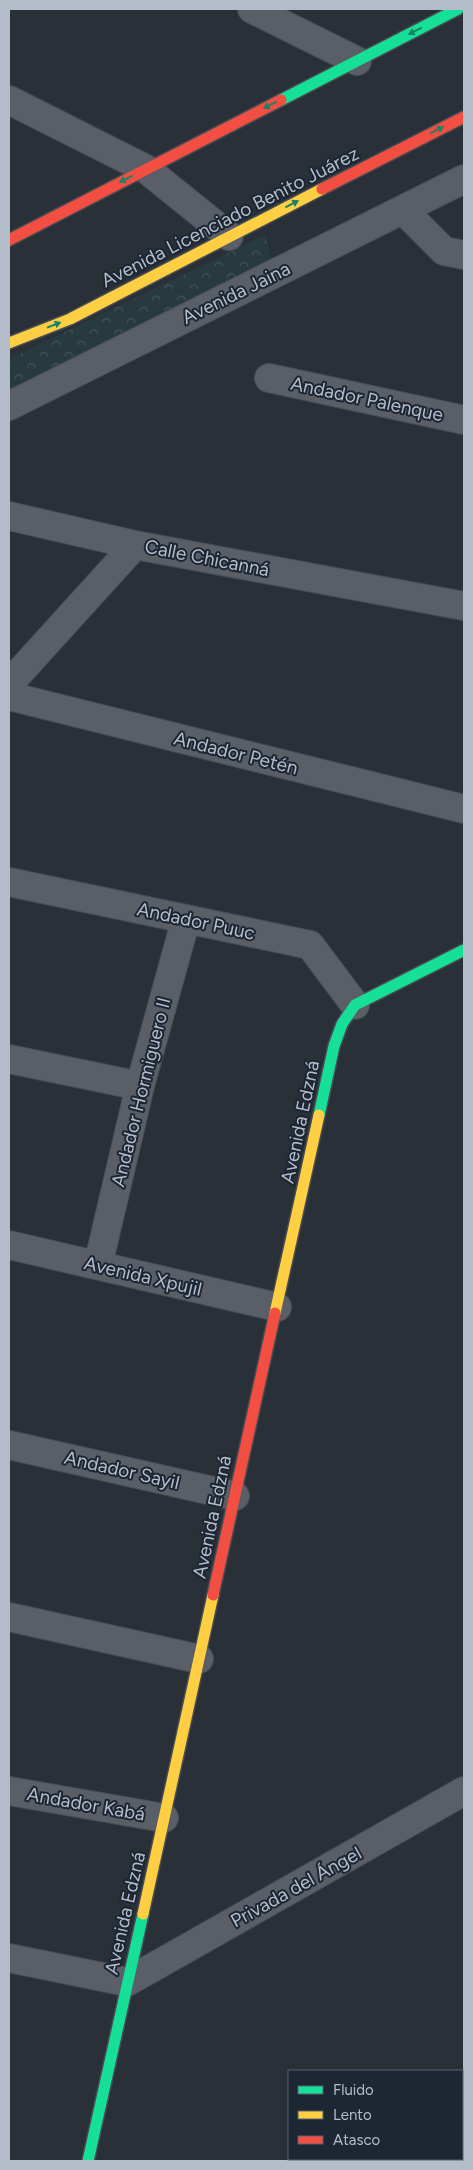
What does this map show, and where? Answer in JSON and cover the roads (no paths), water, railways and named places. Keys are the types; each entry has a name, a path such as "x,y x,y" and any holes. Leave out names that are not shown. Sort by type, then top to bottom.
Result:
{"street":[{"path":"252,9 357,61"},
{"path":"9,240 458,9"},
{"path":"9,100 146,169 229,236"},
{"name":"Avenida Licenciado Benito Juárez","path":"9,343 70,319 464,116"},
{"name":"Avenida Jaina","path":"9,406 464,179"},
{"path":"403,210 444,250 464,255"},
{"name":"Andador Palenque","path":"269,378 464,420"},
{"path":"9,516 135,545"},
{"name":"Calle Chicanná","path":"9,684 135,545 464,606"},
{"name":"Andador Petén","path":"9,696 464,809"},
{"name":"Andador Puuc","path":"9,882 310,945 355,1004"},
{"name":"Andador Hormiguero II","path":"98,1265 140,1086 186,919"},
{"path":"355,1004 464,950"},
{"name":"Avenida Edzná","path":"88,2161 334,1046 342,1024 355,1004"},
{"path":"9,1060 140,1086"},
{"name":"Avenida Xpujil","path":"9,1245 277,1307"},
{"name":"Andador Sayil","path":"9,1445 235,1496"},
{"path":"9,1617 199,1659"},
{"name":"Andador Kabá","path":"9,1791 164,1818"},
{"name":"Privada del Ángel","path":"127,1982 464,1791"},
{"path":"9,1958 127,1982"}]}
